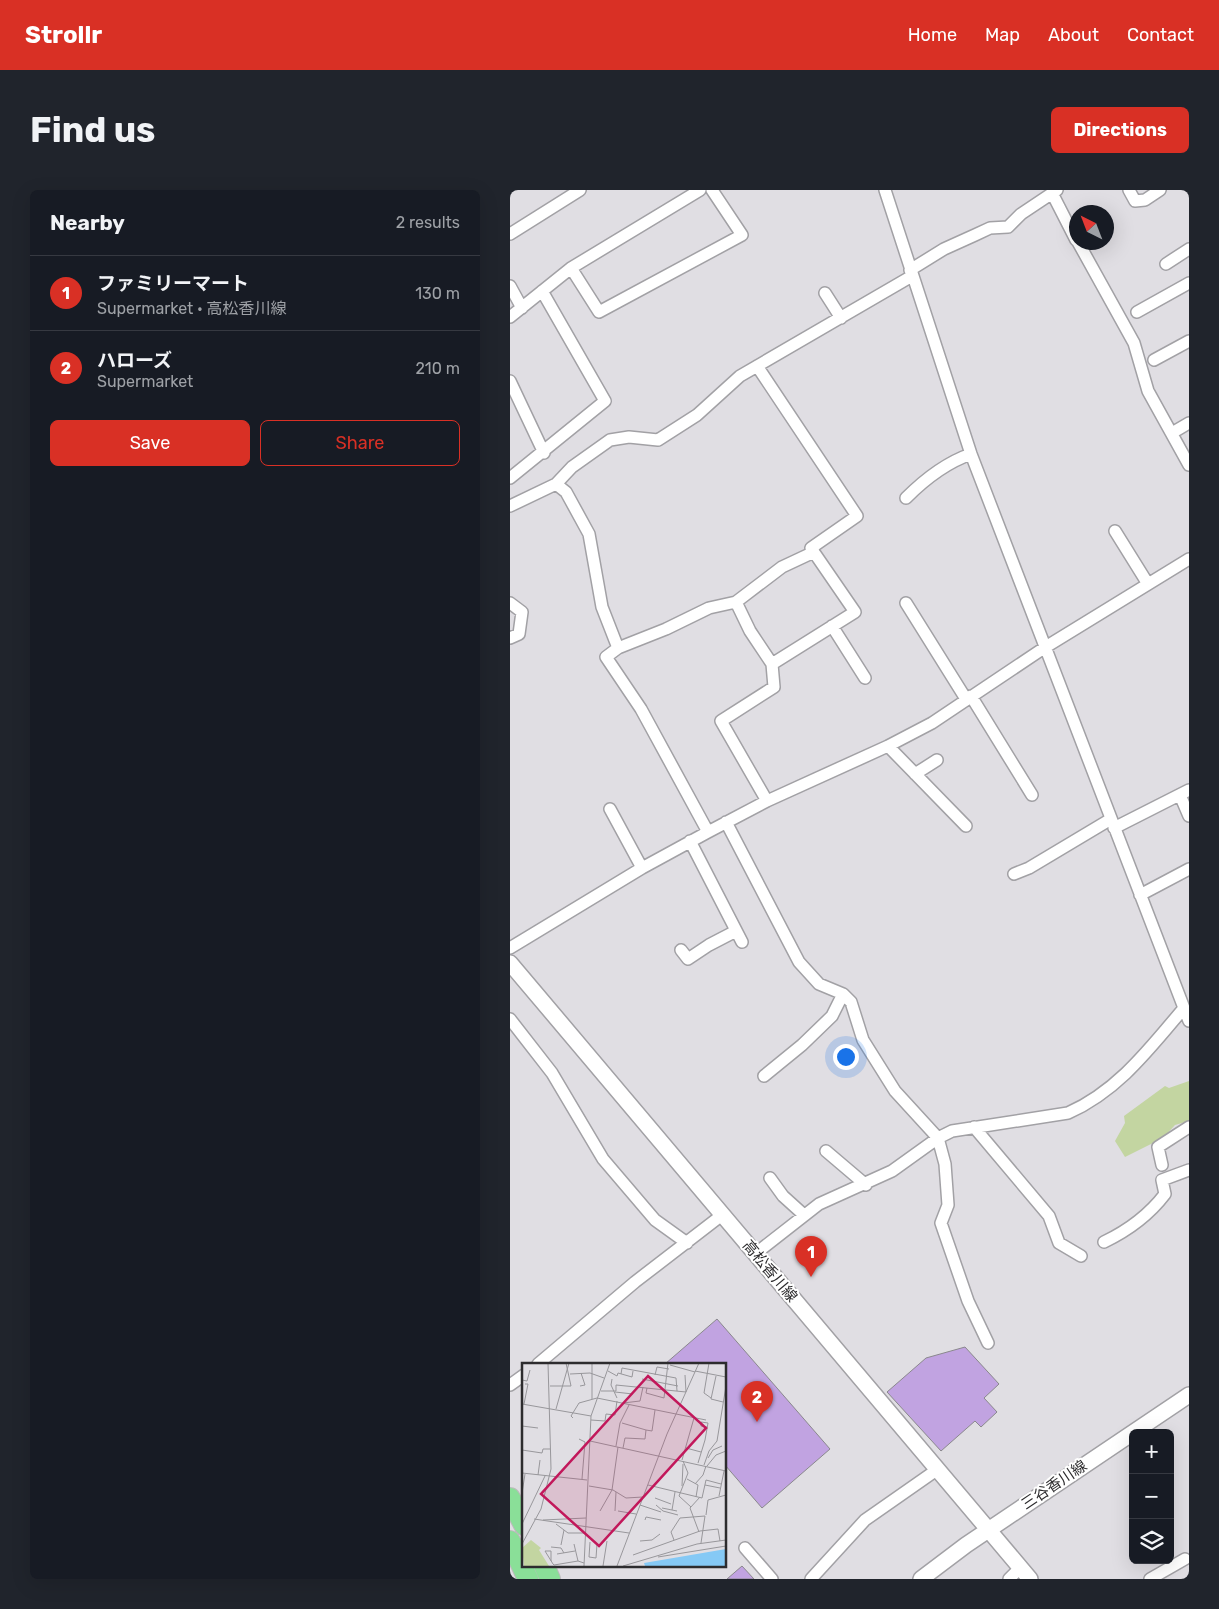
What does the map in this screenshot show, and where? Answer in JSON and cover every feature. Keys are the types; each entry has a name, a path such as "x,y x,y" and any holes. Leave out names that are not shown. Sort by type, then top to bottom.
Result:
{"highway":[{"path":"510,1498 522,1521"},
{"path":"510,1541 528,1579"},
{"path":"544,1566 550,1579"}],"main road":[{"name":"高松香川線","path":"510,963 1025,1573"},
{"name":"三谷香川線","path":"921,1579 989,1529 1189,1395"}],"street":[{"path":"510,234 580,190"},
{"path":"510,317 571,268 700,190"},
{"path":"571,268 599,312 742,235 712,190"},
{"path":"885,190 971,454 1189,1021"},
{"path":"1129,190 1136,201 1145,200 1160,190"},
{"path":"510,506 556,484 572,467 610,440 629,437 658,440 697,415 740,376 841,318 944,250 990,228 1008,227 1021,214 1054,192 1069,224"},
{"path":"1082,250 1134,343 1148,390 1189,465"},
{"path":"1166,264 1189,250"},
{"path":"1137,312 1189,283"},
{"path":"510,286 522,308"},
{"path":"510,478 544,453 605,402 542,291"},
{"path":"826,293 841,318"},
{"path":"1154,360 1189,341"},
{"path":"757,366 857,516 811,548 855,612 772,664"},
{"path":"510,381 513,394 544,453"},
{"path":"1177,430 1189,422"},
{"path":"906,498 926,477 971,454"},
{"path":"556,484 566,492 589,534 602,607 618,648"},
{"path":"1115,532 1148,584"},
{"path":"708,832 641,709 606,657 618,648 666,629 709,608 736,602 782,567 814,552"},
{"path":"510,948 642,868 726,822 767,801 888,746 932,723 1044,648 1189,559"},
{"path":"736,602 750,631 772,664 774,687 721,721 767,801"},
{"path":"510,603 522,612 519,634 510,638"},
{"path":"906,603 1032,795"},
{"path":"832,626 864,678"},
{"path":"888,746 966,826"},
{"path":"914,774 937,760"},
{"path":"1014,874 1029,868 1113,823 1184,793 1189,816"},
{"path":"610,808 642,868"},
{"path":"726,822 800,962 819,984 843,994 851,1002 863,1040 895,1091 938,1138 945,1164 948,1205 941,1223 968,1301 988,1343"},
{"path":"690,842 742,942"},
{"path":"1140,895 1189,869"},
{"path":"681,950 688,960 709,945 736,930"},
{"path":"764,1076 802,1045 832,1016 843,994"},
{"path":"755,1254 819,1204 866,1185 892,1171 938,1138 952,1131 1068,1113 1079,1108 1101,1095 1130,1071 1184,1008"},
{"path":"510,1019 552,1073 603,1159 655,1220 687,1243"},
{"path":"974,1127 1049,1216 1059,1243 1081,1256"},
{"path":"1162,1165 1158,1147 1189,1127"},
{"path":"826,1151 866,1185"},
{"path":"1104,1242 1120,1234 1151,1212 1165,1194 1162,1180 1189,1170"},
{"path":"770,1178 783,1196 804,1215"},
{"path":"539,1363 635,1282 722,1215"},
{"path":"510,1385 522,1376"},
{"path":"811,1579 864,1520 938,1469"},
{"path":"745,1548 772,1579"},
{"path":"1157,1577 1185,1559"},
{"path":"1009,1579 1025,1573"}],"green space":[{"path":"1189,1081 1189,1121 1175,1125 1163,1138 1125,1157 1115,1141 1125,1123 1124,1116 1165,1086 1169,1088"}],"building":[{"path":"717,1319 830,1449 762,1508 726,1466 726,1363 666,1363"},
{"path":"965,1347 999,1384 984,1398 997,1412 981,1427 975,1421 941,1451 887,1392 926,1358"},
{"path":"742,1566 754,1579 727,1579"}],"place":[{"name":"ファミリーマート","path":"811,1277"},
{"name":"ハローズ","path":"757,1422"}]}
